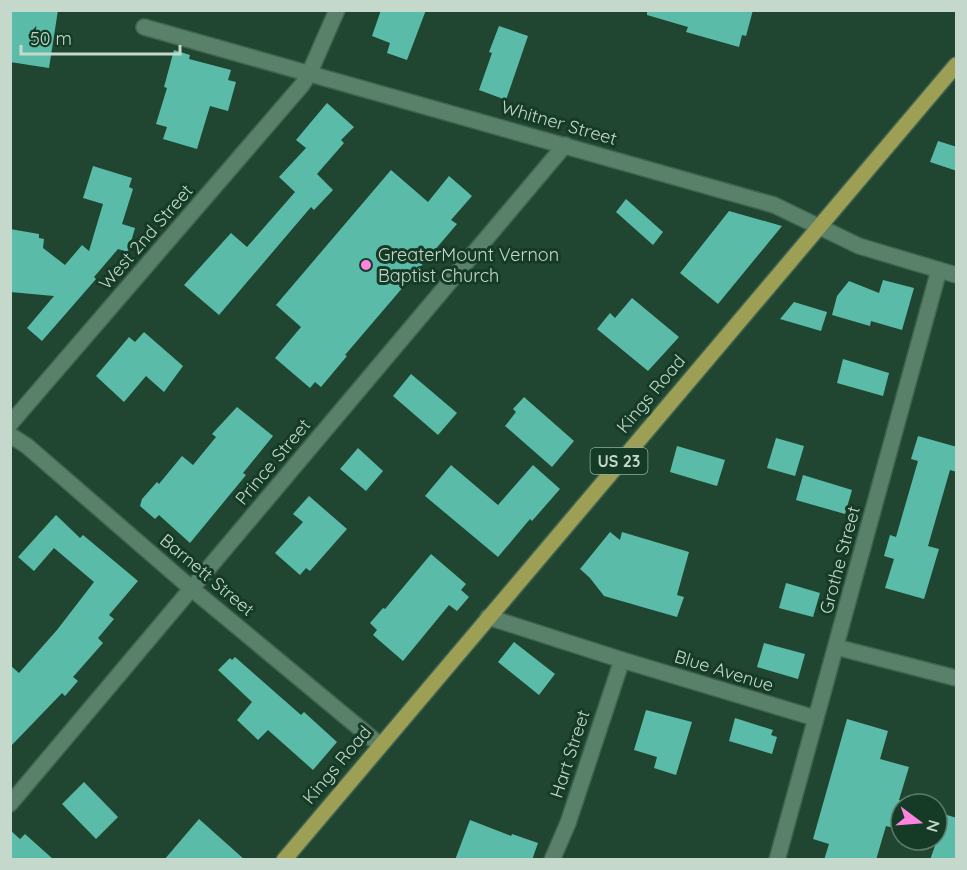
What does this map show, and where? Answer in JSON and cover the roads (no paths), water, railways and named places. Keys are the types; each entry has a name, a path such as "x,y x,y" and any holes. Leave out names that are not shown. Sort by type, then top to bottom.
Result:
{"main road":[{"name":"Kings Road","path":"284,860 818,226 957,65"}],"street":[{"name":"West 2nd Street","path":"10,424 309,74 337,10"},
{"name":"Whitner Street","path":"144,27 774,205 859,246 957,275"},
{"name":"Prince Street","path":"10,804 565,145"},
{"name":"Grothe Street","path":"777,860 939,270"},
{"name":"Barnett Street","path":"10,435 380,745"},
{"name":"Blue Avenue","path":"488,617 815,718"},
{"path":"836,647 957,678"},
{"name":"Hart Street","path":"552,860 568,823 622,660"}],"place":[{"name":"GreaterMount Vernon Baptist Church","path":"366,265"}]}
